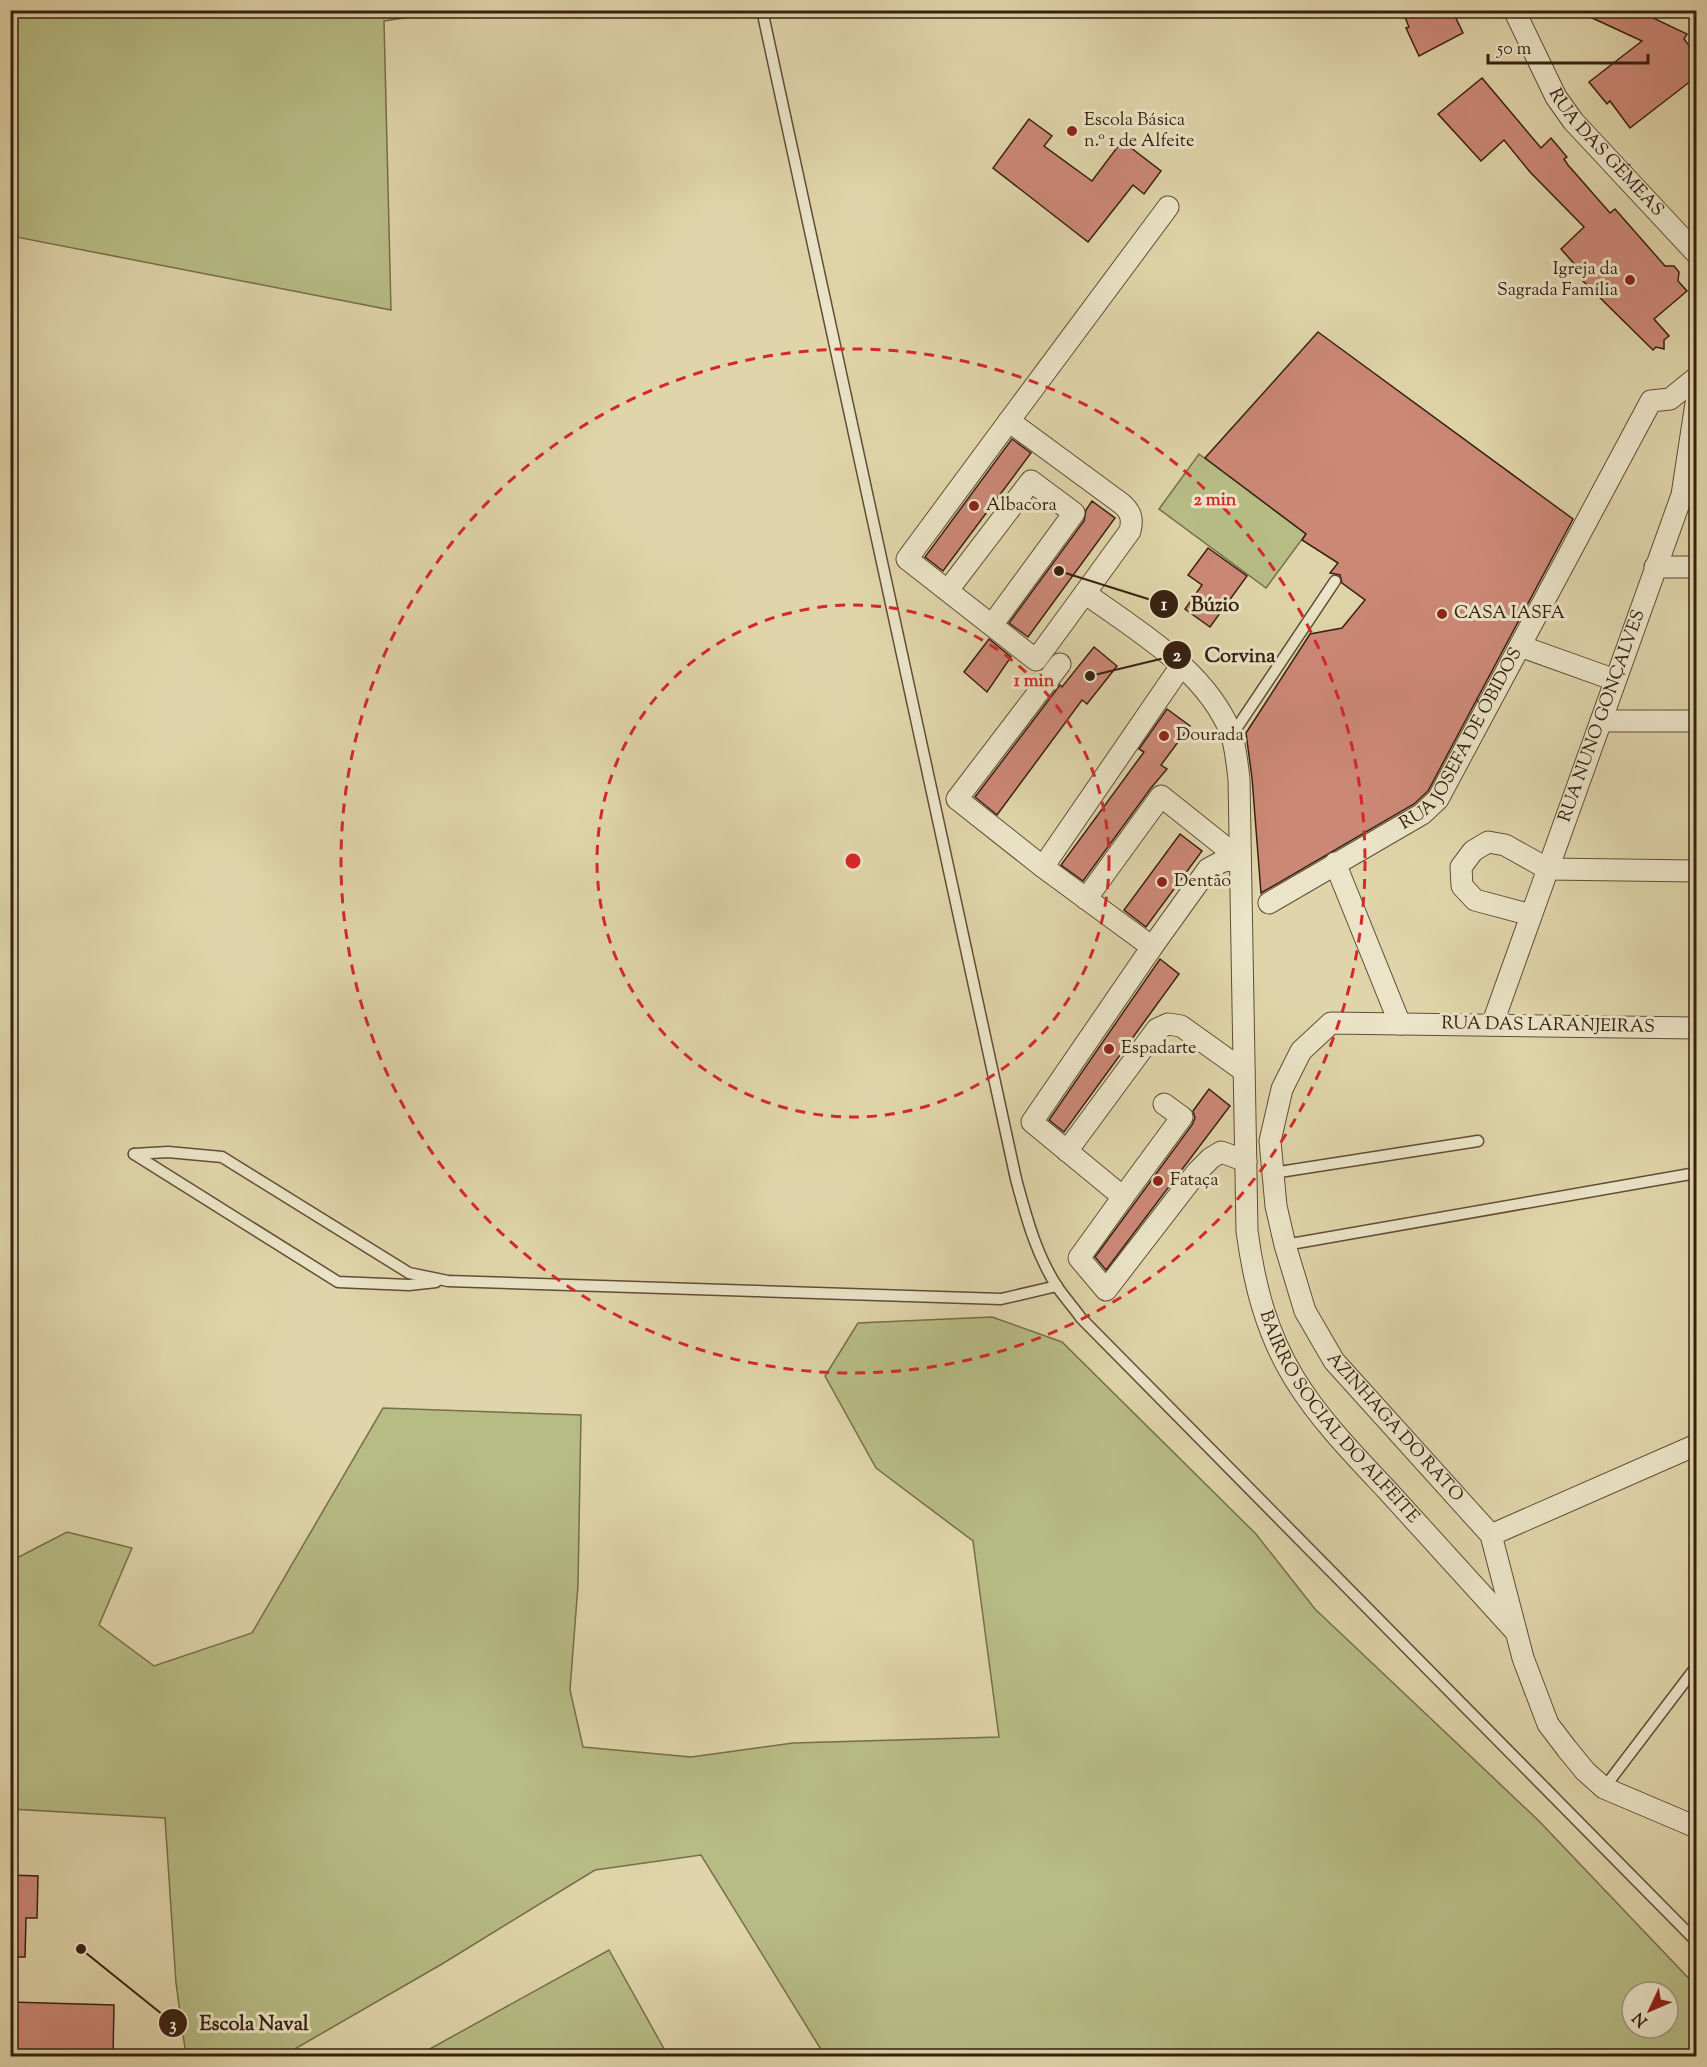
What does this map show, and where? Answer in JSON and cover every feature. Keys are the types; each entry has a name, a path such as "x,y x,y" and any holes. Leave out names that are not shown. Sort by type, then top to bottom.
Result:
{"street":[{"name":"RUA DAS GÉMEAS","path":"1521,17 1556,97 1573,121 1696,253"},
{"path":"1009,421 1122,504 1129,511 1132,522 1130,531 1036,660 908,559 1009,421 1168,207"},
{"name":"RUA JOSEFA DE ÓBIDOS","path":"1269,903 1422,814 1438,799 1651,401 1670,399 1696,378"},
{"name":"RUA NUNO GONÇALVES","path":"1492,1025 1682,495 1696,403"},
{"path":"948,590 1030,482 1074,513 992,625"},
{"path":"1655,567 1696,567"},
{"name":"BAIRRO SOCIAL DO ALFEITE","path":"1085,593 1181,666 1213,699 1232,736 1239,779 1247,1231 1253,1276 1264,1312 1294,1377 1316,1409 1346,1446 1516,1632"},
{"path":"1520,646 1615,680"},
{"path":"1060,664 957,799 1043,867 1152,947"},
{"path":"1043,867 1181,666"},
{"path":"1601,721 1696,721"},
{"path":"1086,899 1161,796 1240,859"},
{"path":"1531,915 1475,900 1462,886 1461,867 1473,851 1488,842 1505,845 1548,869 1696,871"},
{"path":"1123,1197 1032,1122 1208,869 1222,861 1240,859"},
{"path":"1335,863 1400,1024"},
{"name":"AZINHAGA DO RATO","path":"1400,1024 1331,1023 1300,1052 1282,1089 1270,1140 1276,1206 1305,1311 1334,1361 1491,1535 1523,1658 1548,1724 1585,1771 1604,1788 1696,1827"},
{"path":"1068,1151 1157,1029 1168,1024 1181,1026 1244,1071"},
{"name":"RUA DAS LARANJEIRAS","path":"1400,1024 1696,1028"},
{"path":"1164,1104 1182,1117 1079,1258 1106,1290 1197,1172 1211,1158 1221,1152 1246,1161"},
{"path":"1491,1535 1696,1444"}],"lane":[{"path":"762,10 1017,1179 1028,1222 1041,1254 1057,1286 1081,1318 1696,1941"},
{"path":"1232,736 1335,581"},
{"path":"1273,1173 1478,1141"},
{"path":"448,1281 410,1273 222,1156 168,1152 134,1154 338,1282 409,1285 448,1281 1001,1299 1057,1286"},
{"path":"1285,1245 1696,1173"},
{"path":"1604,1788 1696,1667"}],"green space":[{"path":"10,11 453,11 384,21 391,310 11,236"},
{"path":"1199,454 1306,534 1266,588 1159,509"},
{"path":"992,1317 1062,1342 1256,1534 1315,1609 1539,1821 1696,1986 1696,2056 825,2056 701,1855 595,1870 442,1964 293,2050 270,2056 186,2056 176,1983 165,1818 11,1809 11,1561 67,1532 132,1548 99,1625 154,1666 252,1633 383,1408 581,1415 578,1585 570,1690 583,1747 691,1757 793,1743 999,1737 973,1541 876,1468 825,1376 858,1323"},
{"path":"609,1950 668,2056 417,2056"}],"building":[{"path":"1402,10 1452,10 1463,33 1419,56 1406,28 1409,27"},
{"path":"1575,10 1657,10 1653,18 1687,34 1684,39 1696,55 1696,77 1630,128 1610,101 1607,104 1589,82 1642,41"},
{"path":"1482,78 1541,148 1551,138 1567,157 1564,159 1568,165 1610,213 1615,209 1665,266 1674,266 1679,272 1678,281 1687,291 1654,319 1669,336 1664,340 1664,349 1656,347 1653,350 1581,279 1585,276 1561,249 1584,227 1530,172 1504,140 1481,161 1438,114"},
{"path":"1029,119 1052,136 1044,146 1092,181 1122,141 1161,171 1144,194 1133,185 1088,242 993,168"},
{"name":"CASA IASFA","path":"1318,332 1573,519 1428,791 1414,804 1261,893 1246,733 1310,634 1342,628 1365,600 1342,583 1340,575 1330,573 1338,563 1302,540 1306,534 1205,458"},
{"name":"Albacora","path":"1012,439 1031,453 943,571 925,557"},
{"path":"1092,501 1115,518 1028,637 1009,623 1084,521 1086,510"},
{"path":"1208,548 1247,576 1210,627 1185,609 1202,585 1188,575"},
{"path":"989,639 1011,657 987,692 964,672"},
{"path":"1094,647 1117,666 1087,704 1082,700 997,815 975,797 1060,685 1062,687"},
{"path":"1167,709 1190,726 1161,765 1167,769 1083,881 1061,865 1144,752 1139,749"},
{"name":"Dentão","path":"1180,834 1202,851 1146,927 1124,910"},
{"name":"Espadarte","path":"1160,959 1179,974 1064,1132 1049,1120"},
{"name":"Fataça","path":"1209,1089 1230,1106 1106,1270 1095,1257 1192,1125 1195,1118 1193,1111"},
{"path":"10,1875 38,1876 37,1918 26,1918 25,1957 10,1957"},
{"path":"10,2002 114,2005 113,2056 10,2056"}],"place":[{"name":"Escola Básica n.º 1 de Alfeite","path":"1072,131"},
{"name":"Igreja da Sagrada Família","path":"1630,280"},
{"name":"Albacora","path":"974,506"},
{"name":"Búzio","path":"1059,571"},
{"name":"CASA IASFA","path":"1442,614"},
{"name":"Corvina","path":"1090,676"},
{"name":"Dourada","path":"1164,736"},
{"name":"Dentão","path":"1162,882"},
{"name":"Espadarte","path":"1109,1049"},
{"name":"Fataça","path":"1158,1181"},
{"name":"Escola Naval","path":"81,1949"}]}
